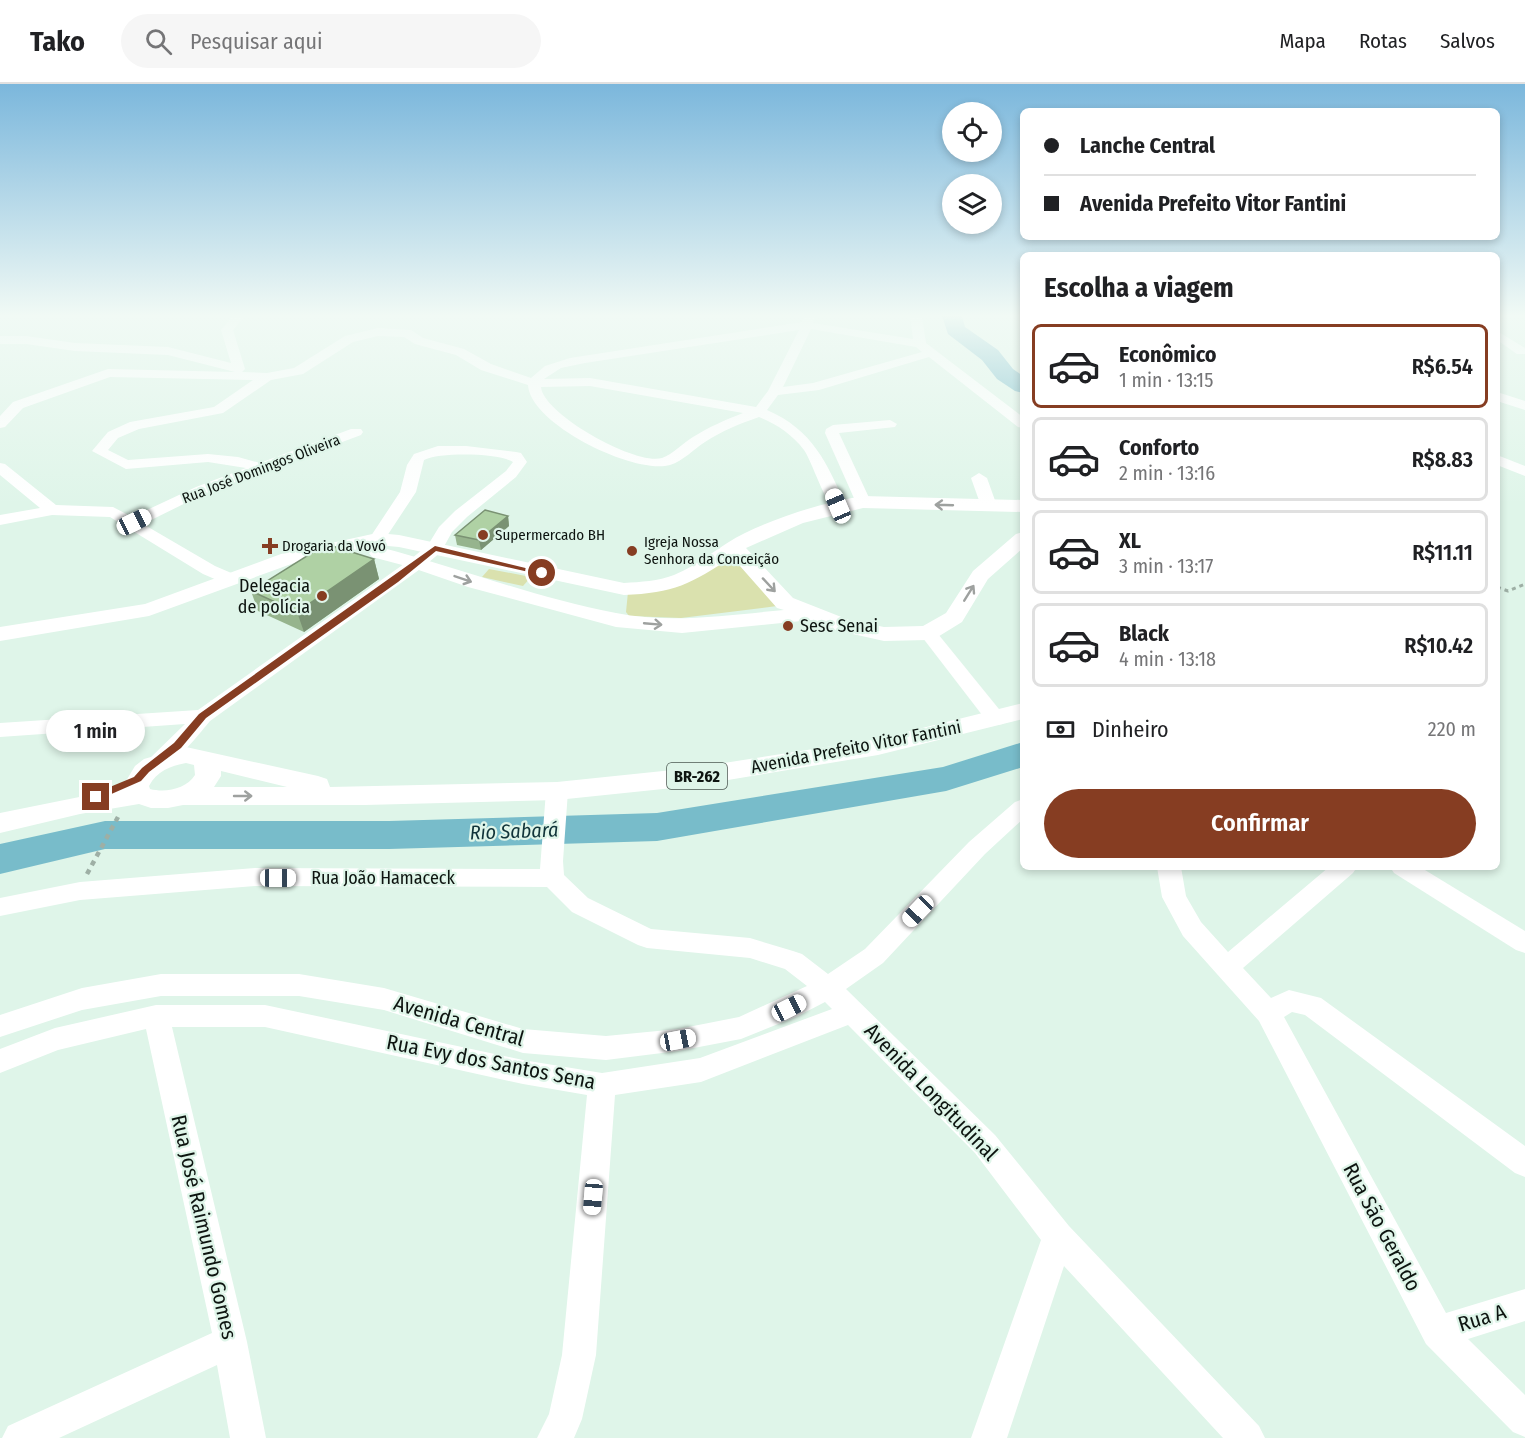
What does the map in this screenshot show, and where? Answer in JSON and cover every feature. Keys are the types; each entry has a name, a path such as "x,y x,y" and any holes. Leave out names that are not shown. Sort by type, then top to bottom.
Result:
{"main road":[{"path":"0,634 149,610 288,558 377,539 435,548 624,589 654,587 686,577 734,547 788,521 838,506 863,502 1020,508"},
{"path":"734,547 785,603 843,625 884,633 928,633 954,617 980,575 1020,541"},
{"path":"347,545 417,563 475,584 616,620 682,626 810,614"},
{"path":"536,599 562,577"},
{"path":"616,620 624,589"},
{"name":"Avenida Prefeito Vitor Fantini","path":"139,787 147,800 159,801 184,796 365,796 555,800 878,747 1020,712"},
{"path":"0,823 80,805 139,787 190,754 209,768 209,775 195,790 184,796"},
{"name":"Avenida Prefeito Vitor Fantini","path":"190,754 365,796"}],"street":[{"path":"0,424 18,405 91,379"},
{"path":"263,468 238,461 208,458 126,465 99,451 113,435 135,425 218,410 264,379"},
{"path":"522,379 534,383 590,382 759,412 778,419 798,433 817,456 838,506"},
{"path":"536,379 535,395 564,425 622,455 643,462 656,463 668,461 726,424 759,412 774,392 780,379"},
{"path":"774,392 814,387 836,379"},
{"path":"965,379 1020,422"},
{"path":"1500,397 1525,406"},
{"path":"863,502 832,433 833,429 890,424"},
{"name":"Rua José Domingos Oliveira","path":"134,522 201,490 356,432"},
{"path":"0,730 202,716 417,563 435,548 445,530 461,514 511,474 520,462 516,456 458,450 432,451 420,457 413,466 409,490 391,523 377,539"},
{"path":"1500,451 1525,459"},
{"path":"1500,460 1525,472"},
{"path":"0,466 52,510"},
{"path":"979,478 989,506"},
{"path":"0,520 52,510 113,512 134,522 209,570 230,579"},
{"path":"928,633 996,719"},
{"path":"190,754 202,716"},
{"path":"552,870 555,800"},
{"name":"Avenida Central","path":"0,1026 82,999 161,985 299,985 384,999 523,1041 606,1048 678,1040 741,1028 789,1008 828,988 874,956 977,848 1020,810"},
{"name":"Rua João Hamaceck","path":"0,908 80,891 255,878 552,870"},
{"name":"Avenida Longitudinal","path":"552,870 580,905 647,938 750,948 793,961 828,988 985,1144 1058,1237 1247,1438"},
{"name":"Rua São Geraldo","path":"1170,870 1174,897 1192,929 1268,1013 1438,1332 1525,1420"},
{"path":"1227,967 1341,870"},
{"path":"1407,870 1525,943"},
{"path":"1268,1013 1289,1002 1312,1006 1344,1027 1525,1162"},
{"name":"Rua Evy dos Santos Sena","path":"0,1061 55,1039 156,1016 265,1016 523,1072 602,1085 701,1070 853,1012"},
{"name":"Rua José Raimundo Gomes","path":"156,1016 230,1342 248,1438"},
{"path":"555,1438 565,1419 579,1355 602,1085"},
{"path":"989,1438 1058,1237"},
{"name":"Rua A","path":"1438,1332 1525,1305"},
{"path":"20,1438 230,1342"}],"path":[{"path":"1500,588 1508,591 1525,584"},
{"path":"87,873 139,787"}],"green space":[{"path":"734,557 777,606 681,618 629,616 626,612 628,592 692,578"},
{"path":"489,569 531,577 523,586 482,577"}],"building":[{"path":"485,510 508,516 479,540 455,535"},
{"path":"326,544 374,559 297,612 251,591"}],"waterway":[{"name":"Rio Sabará","path":"1013,379 1020,384"},
{"name":"Rio Sabará","path":"0,859 105,835 389,835 657,827 946,779 1020,755"}],"place":[{"name":"Supermercado BH","path":"483,535"},
{"name":"Drogaria da Vovó","path":"270,546"},
{"name":"Igreja Nossa Senhora da Conceição","path":"632,551"},
{"name":"Delegacia de polícia","path":"322,596"},
{"name":"Sesc Senai","path":"788,626"}],"route":[{"path":"96,797 138,779 177,746 202,716 395,580 435,548 542,573"}]}
